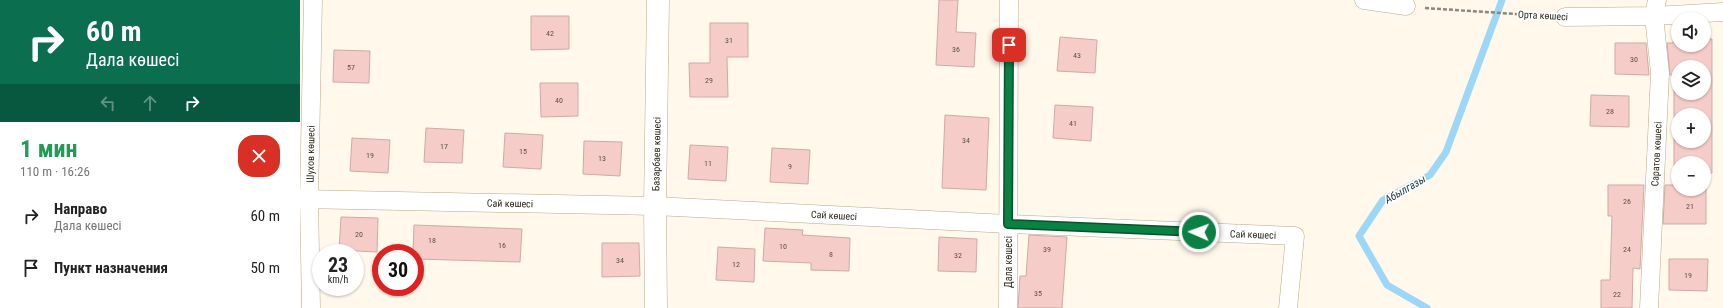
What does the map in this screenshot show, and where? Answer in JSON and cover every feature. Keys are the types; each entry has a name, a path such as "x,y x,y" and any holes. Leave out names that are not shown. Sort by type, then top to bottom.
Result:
{"street":[{"name":"Шухов көшесі","path":"311,308 305,199 313,0"},
{"name":"Базарбаев көшесі","path":"656,308 655,206 658,0"},
{"name":"Дала көшесі","path":"1008,308 1009,0"},
{"path":"1364,0 1406,6"},
{"name":"Орта көшесі","path":"1564,17 1655,8 1723,12"},
{"name":"Саратов көшесі","path":"1649,308 1660,73 1655,8"},
{"name":"Сай көшесі","path":"305,199 655,206 1008,224 1295,236 1288,308"}],"path":[{"name":"Орта көшесі","path":"1406,6 1564,17"}],"building":[{"path":"939,0 958,0 956,32 976,33 974,67 936,65"},
{"path":"531,16 569,16 569,49 531,50"},
{"path":"710,23 748,23 748,57 727,57 728,97 690,97 689,63 710,63"},
{"path":"1060,37 1097,40 1095,73 1057,71"},
{"path":"1712,39 1712,173 1711,156 1674,156 1674,148 1711,148 1711,108 1674,108 1674,100 1711,100 1711,60 1671,60 1670,75 1667,43 1671,43 1671,52 1711,52"},
{"path":"1615,43 1646,43 1649,75 1615,74"},
{"path":"334,50 370,51 369,83 333,82"},
{"path":"540,83 578,83 578,116 541,117"},
{"path":"1591,95 1629,96 1629,127 1590,126"},
{"path":"1055,105 1093,107 1091,141 1053,138"},
{"path":"945,115 989,118 986,190 942,188"},
{"path":"426,128 464,130 462,163 424,162"},
{"path":"505,133 543,135 541,169 503,167"},
{"path":"352,138 390,140 388,173 350,171"},
{"path":"584,141 622,142 620,176 583,174"},
{"path":"690,145 728,147 726,181 688,179"},
{"path":"772,148 810,150 808,184 770,182"},
{"path":"1608,185 1644,185 1640,269 1633,268 1632,308 1601,308 1601,280 1610,280 1612,216 1608,216"},
{"path":"1665,185 1671,185 1671,196 1706,196 1706,224 1663,224"},
{"path":"341,217 378,218 377,244 372,244 372,252 364,251 364,244 339,244"},
{"path":"414,225 522,229 520,262 424,259 424,244 413,244"},
{"path":"765,228 803,230 802,235 850,238 849,271 811,270 811,263 763,261"},
{"path":"1029,235 1067,237 1062,308 1018,308 1020,276 1026,276"},
{"path":"939,237 977,239 976,272 938,271"},
{"path":"602,243 639,243 640,276 602,277"},
{"path":"718,247 755,249 754,282 716,280"},
{"path":"1669,259 1708,259 1707,291 1669,290"}],"waterway":[{"name":"Абылгазы","path":"1427,308 1387,285 1359,236 1383,200 1430,175 1446,152 1502,0"}],"route":[{"path":"1009,45 1008,224 1199,232"}]}
